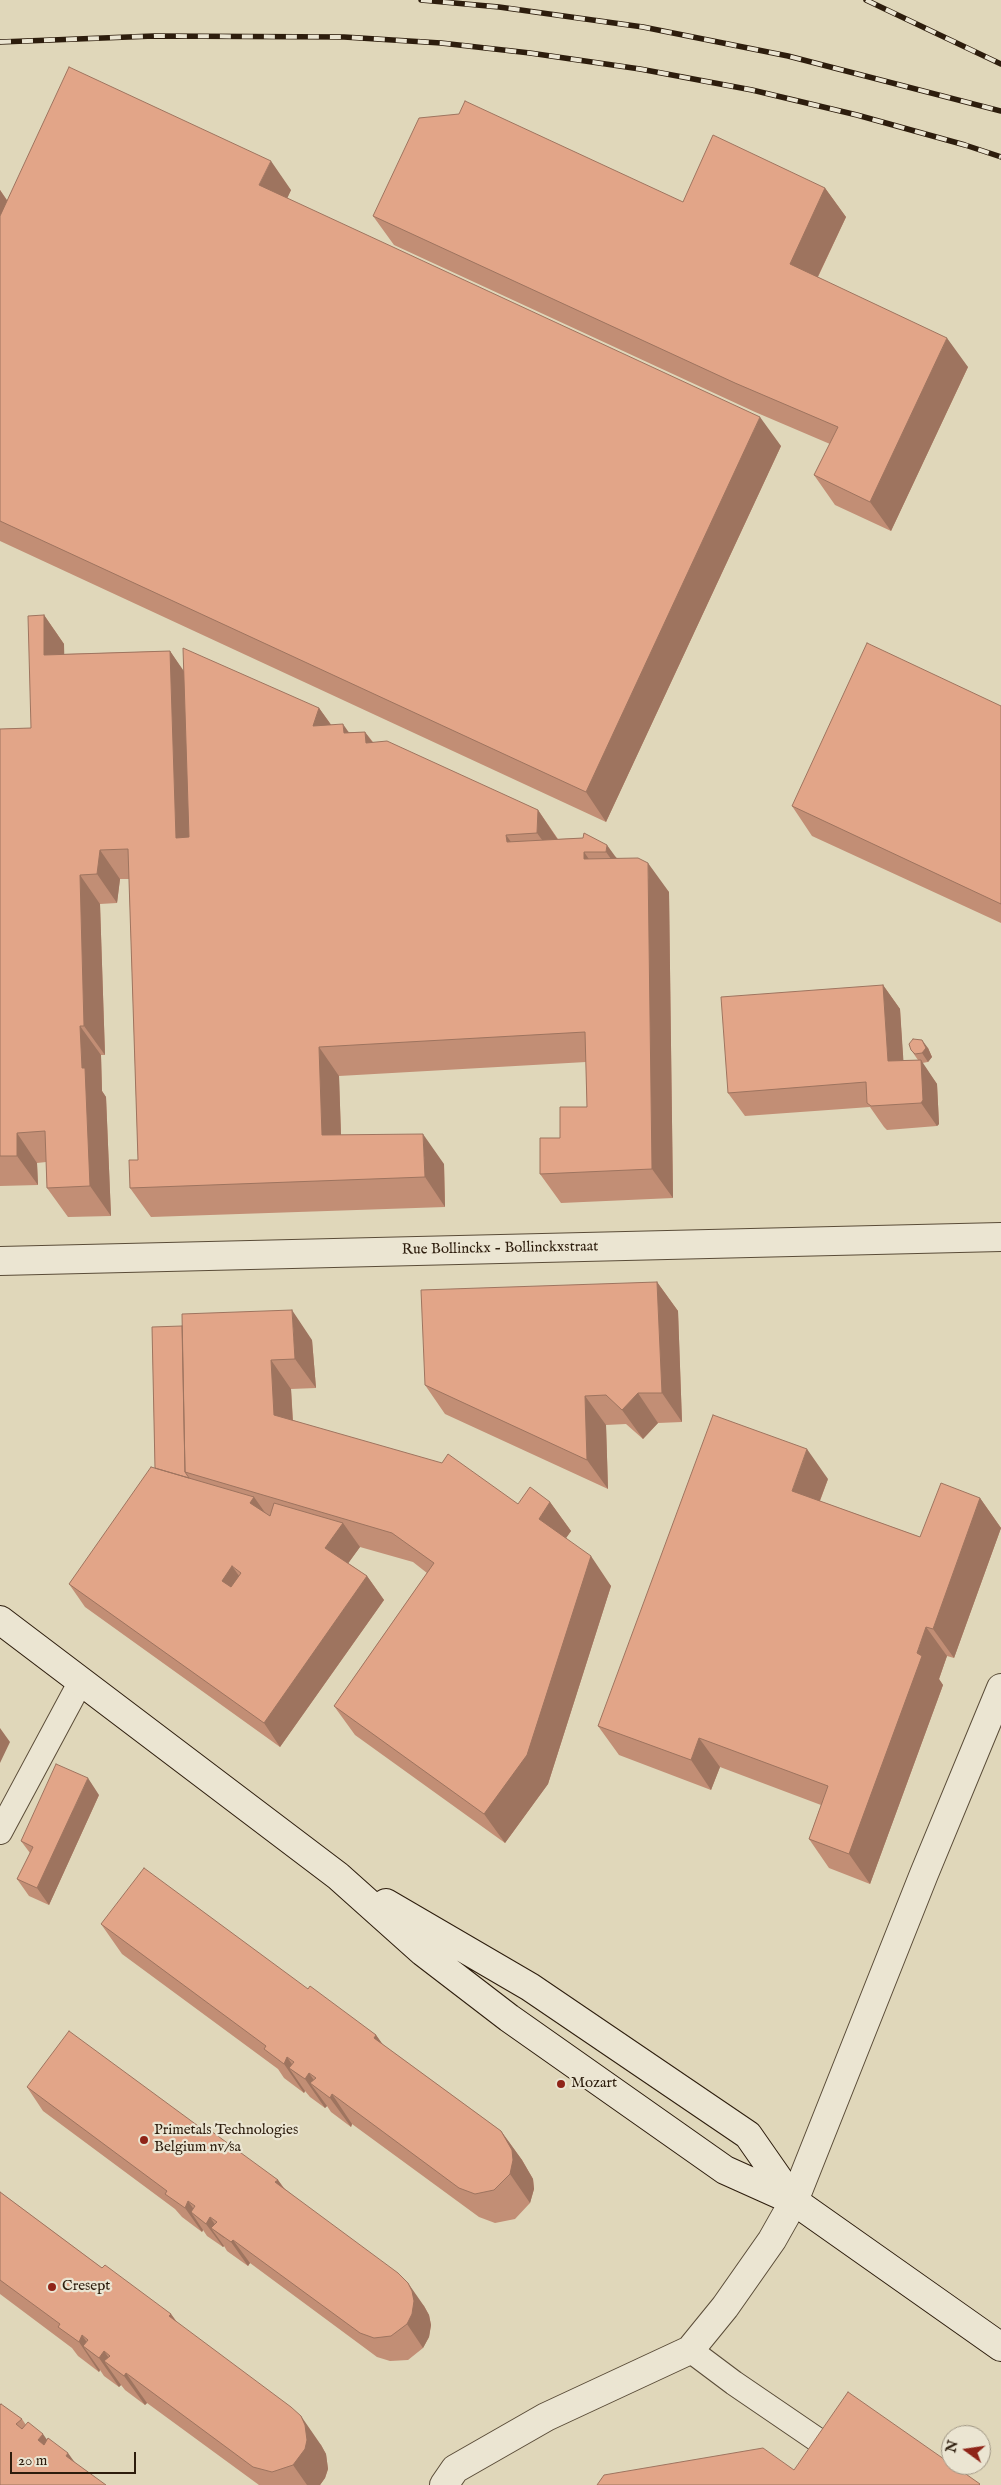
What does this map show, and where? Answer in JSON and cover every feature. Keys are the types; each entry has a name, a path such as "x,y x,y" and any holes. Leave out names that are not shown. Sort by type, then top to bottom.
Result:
{"street":[{"name":"Rue Bollinckx - Bollinckxstraat","path":"0,1260 1001,1237"},
{"path":"0,1620 338,1876 423,1952 509,2018 726,2170 794,2201 1001,2348"},
{"path":"444,2485 455,2468 546,2417 690,2350 726,2307 772,2240 794,2201 920,1883 1001,1688"},
{"path":"338,1876 530,1987 748,2135 794,2201"}],"lane":[{"path":"0,1832 81,1681"},
{"path":"690,2350 734,2383 819,2441"}],"building":[{"path":"69,67 271,161 259,185 760,417 586,792 0,521 0,216"},
{"path":"465,101 683,202 713,135 825,188 790,264 947,338 870,502 814,475 838,427 735,383 373,216 419,118 459,114"},
{"path":"44,615 44,655 170,651 176,838 189,837 183,648 319,708 313,726 343,724 344,733 365,732 366,743 387,741 538,810 537,833 506,835 507,842 583,838 584,833 607,845 606,852 584,852 584,859 638,858 648,863 652,1169 540,1174 540,1138 560,1138 560,1107 587,1107 585,1032 319,1047 322,1135 423,1134 425,1177 130,1188 129,1160 138,1160 128,849 100,850 97,874 80,875 84,1026 80,1026 82,1068 85,1068 90,1186 47,1188 45,1131 17,1133 17,1156 0,1156 0,729 31,728 28,616"},
{"path":"867,643 1001,706 1001,904 792,806"},
{"path":"883,985 888,1061 921,1060 923,1100 921,1103 871,1106 867,1103 866,1082 728,1093 721,997"},
{"path":"913,1039 922,1040 926,1048 922,1053 915,1054 911,1050 909,1044"},
{"path":"657,1282 662,1393 638,1393 622,1410 606,1395 585,1396 587,1460 425,1385 421,1290"},
{"path":"292,1310 295,1359 271,1360 274,1415 442,1463 448,1454 518,1504 530,1487 550,1502 539,1519 591,1556 527,1755 484,1814 334,1706 434,1563 392,1533 185,1472 182,1314"},
{"path":"182,1326 185,1472 189,1478 155,1468 152,1327"},
{"path":"713,1415 807,1449 792,1491 920,1537 941,1483 980,1498 933,1629 926,1627 917,1653 922,1656 849,1854 809,1839 828,1786 699,1738 691,1760 598,1726"},
{"path":"151,1467 254,1497 250,1503 270,1516 274,1503 343,1523 325,1548 367,1576 264,1723 69,1584","holes":["232,1566 241,1573 231,1587 222,1581"]},
{"path":"56,1764 88,1778 37,1888 17,1879 33,1847 21,1841"},
{"path":"144,1868 308,1989 310,1986 376,2035 374,2038 501,2131 512,2150 513,2160 510,2174 494,2190 475,2194 459,2188 332,2094 330,2098 310,2083 316,2078 309,2073 305,2079 289,2068 294,2062 287,2057 284,2064 264,2049 266,2046 101,1924"},
{"path":"69,2031 209,2134 211,2131 278,2180 275,2182 398,2273 408,2283 414,2301 412,2314 407,2324 391,2336 374,2338 360,2333 233,2240 231,2242 211,2228 217,2222 210,2217 206,2224 191,2212 195,2206 188,2201 185,2208 165,2194 167,2191 27,2087"},
{"path":"0,2192 102,2268 105,2265 171,2314 169,2316 301,2416 305,2425 307,2440 305,2449 293,2465 272,2472 253,2467 126,2373 124,2376 104,2361 110,2356 104,2351 99,2358 83,2346 88,2340 82,2335 79,2342 58,2327 60,2324 0,2280"},
{"path":"848,2392 941,2457 941,2475 967,2475 980,2484 597,2485 604,2475 763,2448 794,2470"},
{"path":"1,2404 22,2419 16,2424 22,2429 28,2422 43,2434 38,2440 44,2445 48,2438 68,2453 66,2456 106,2485 0,2485"}],"railway":[{"path":"421,0 499,7 643,27 788,56 1001,111"},
{"path":"866,0 1001,64"},
{"path":"0,42 154,36 344,37 441,43 530,53 640,69 752,90 857,115 1001,157"}],"place":[{"name":"Mozart","path":"561,2084"},
{"name":"Primetals Technologies Belgium nv/sa","path":"144,2140"},
{"name":"Cresept","path":"52,2287"}]}
